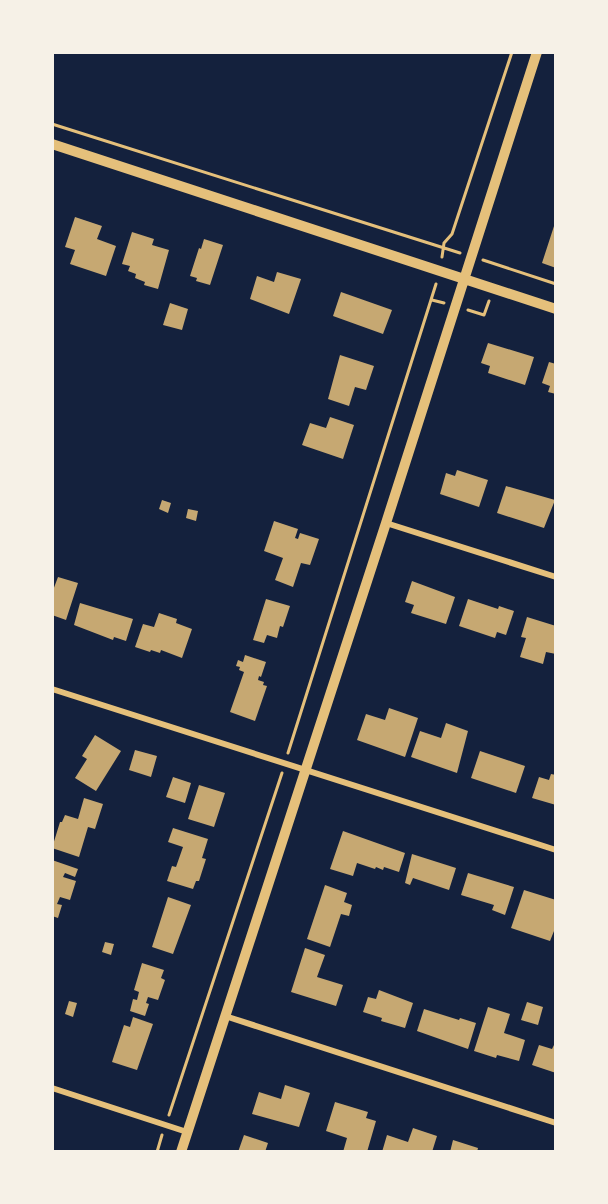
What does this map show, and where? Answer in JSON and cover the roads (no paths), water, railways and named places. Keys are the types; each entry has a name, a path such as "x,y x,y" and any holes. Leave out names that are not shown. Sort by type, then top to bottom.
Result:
{"street":[{"path":"181,1152 537,52"},
{"path":"52,144 555,309"},
{"path":"386,523 555,577"},
{"path":"52,689 555,850"},
{"path":"225,1016 555,1123"},
{"path":"52,1088 187,1132"}]}
